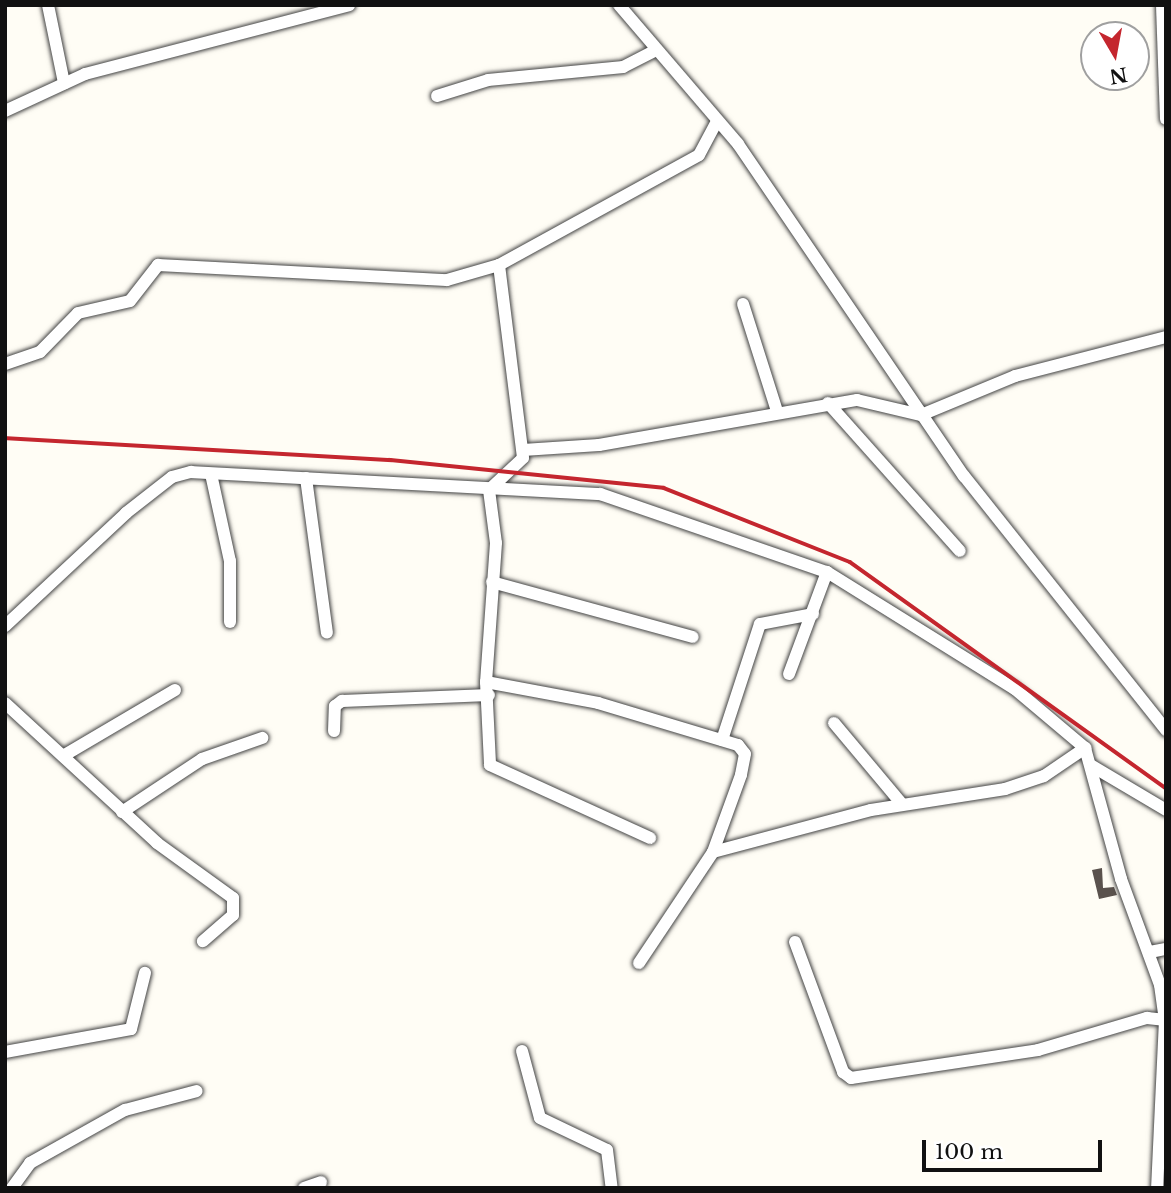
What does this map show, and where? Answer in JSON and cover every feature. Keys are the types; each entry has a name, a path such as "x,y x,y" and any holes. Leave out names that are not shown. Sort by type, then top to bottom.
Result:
{"street":[{"path":"48,5 64,83"},
{"path":"5,111 64,83 349,5"},
{"path":"619,5 716,123 738,144 921,415 1166,730"},
{"path":"1162,5 1166,119"},
{"path":"437,96 488,80 623,67 656,50"},
{"path":"5,364 40,352 78,313 131,301 158,265 447,280 499,265 699,155 716,123"},
{"path":"489,490 519,463 523,450 499,265"},
{"path":"743,304 777,411"},
{"path":"523,450 599,446 828,403 873,402 921,415 1015,376 1166,337"},
{"path":"828,403 960,551"},
{"path":"5,626 159,486 183,474 600,494 827,572 916,622 1056,719 1085,748 1121,878 1150,952 1165,1020 1157,1188"},
{"path":"211,474 230,561 230,622"},
{"path":"306,478 327,633"},
{"path":"489,490 496,543 488,688 492,769 608,814 650,838"},
{"path":"789,674 827,572"},
{"path":"492,582 693,637"},
{"path":"722,740 760,624 813,614"},
{"path":"334,731 335,706 342,701 488,688 598,703 722,740 743,749 745,759 713,852 639,963"},
{"path":"63,755 175,690"},
{"path":"5,703 122,812 233,898 233,915 202,941"},
{"path":"834,723 902,804"},
{"path":"122,812 202,759 262,738"},
{"path":"713,852 902,804 1026,783 1085,748"},
{"path":"1092,766 1166,810"},
{"path":"795,942 844,1072 851,1078 1038,1050 1147,1017 1165,1020"},
{"path":"1150,952 1166,949"},
{"path":"5,1052 131,1029 145,973"},
{"path":"522,1051 540,1118 607,1150 612,1188"},
{"path":"8,1187 30,1163 125,1110 197,1091"},
{"path":"304,1188 321,1182"}],"building":[{"path":"1102,868 1103,888 1114,887 1117,895 1099,899 1092,870"}],"railway":[{"path":"5,438 390,460 664,488 850,562 1166,788"}]}
